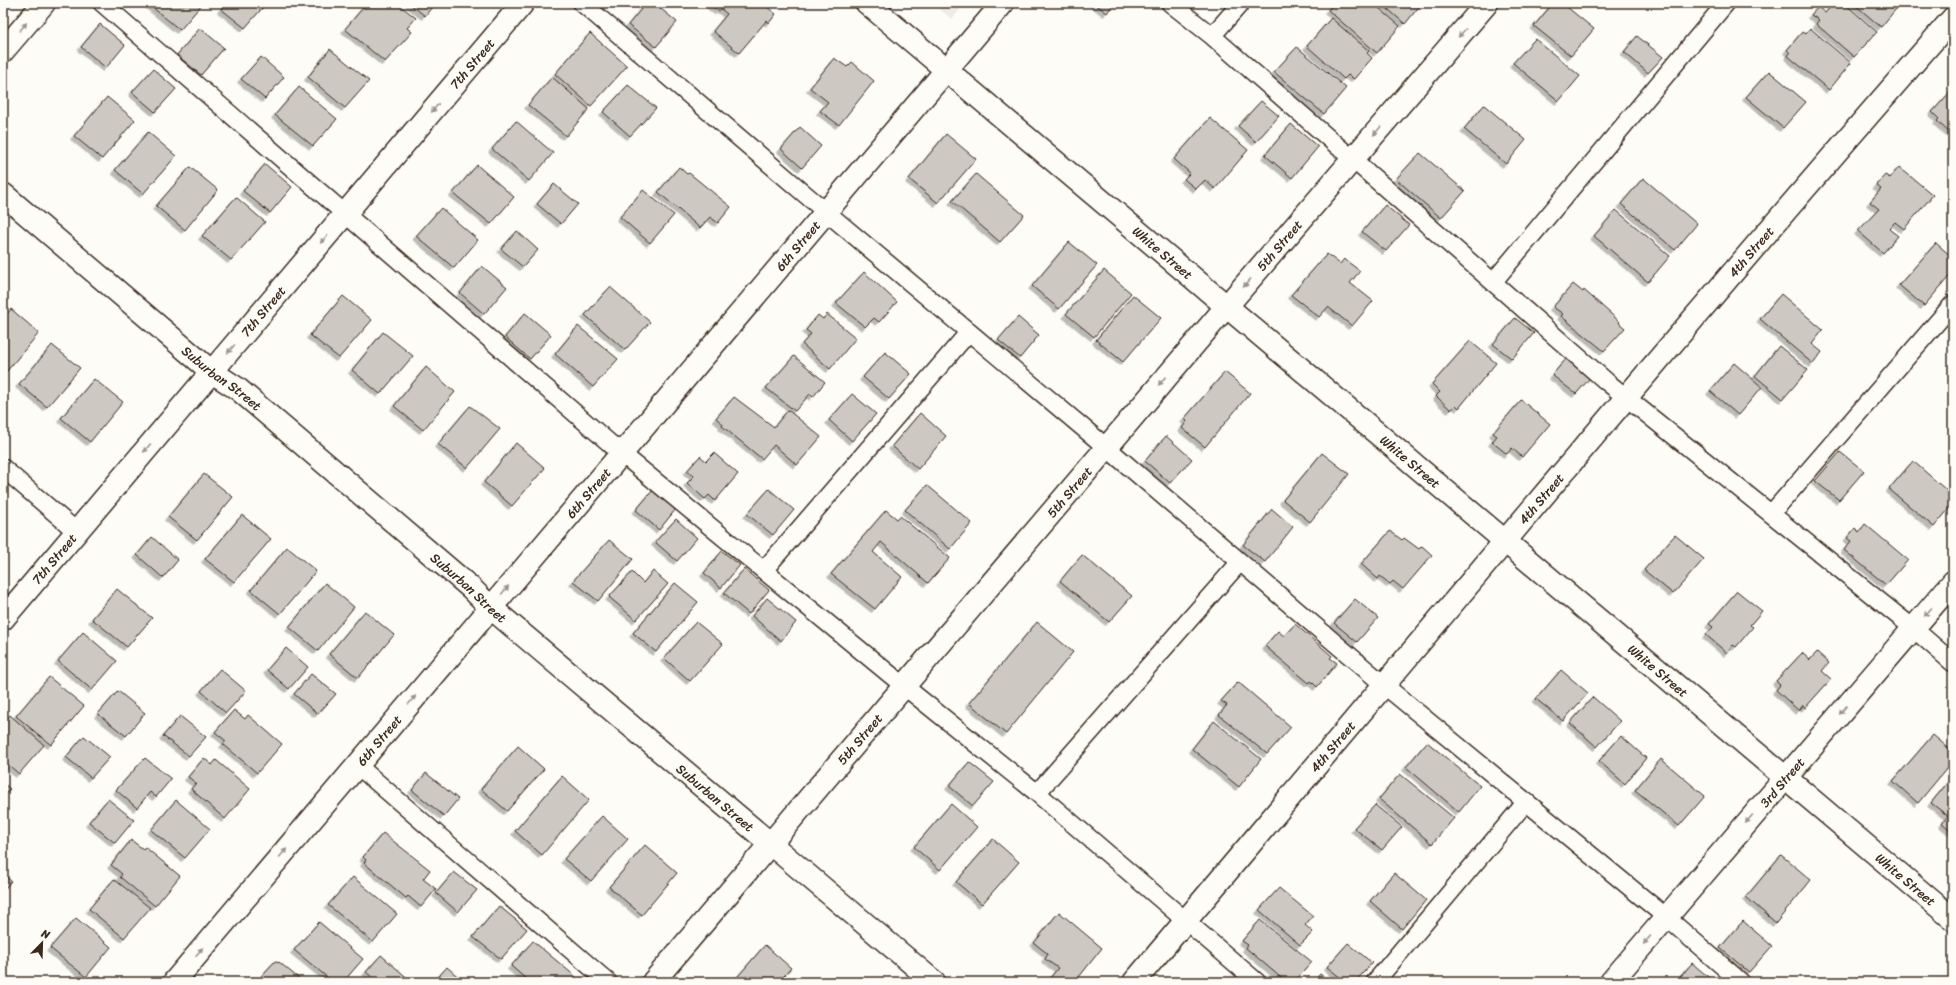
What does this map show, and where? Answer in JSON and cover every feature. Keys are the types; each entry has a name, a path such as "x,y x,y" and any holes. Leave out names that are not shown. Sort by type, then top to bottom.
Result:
{"street":[{"path":"3,51 44,3"},
{"name":"7th Street","path":"3,619 523,3"},
{"name":"White Street","path":"867,3 1953,920"},
{"name":"6th Street","path":"174,982 356,765 1003,3"},
{"name":"5th Street","path":"653,982 1226,306 1487,3"},
{"name":"4th Street","path":"1134,982 1863,120 1953,18"},
{"name":"Suburban Street","path":"3,194 212,372 238,389 465,583 490,607 934,982"},
{"name":"3rd Street","path":"1611,982 1953,582"}],"lane":[{"path":"102,3 621,453 904,686 1037,793 1256,982"},
{"path":"582,3 1106,447 1384,686 1666,918 1741,982"},
{"path":"1170,3 1212,36 1352,160 1627,398 1913,628 1953,663"},
{"path":"1212,36 1241,3"},
{"path":"1493,282 1726,3"},
{"path":"1771,514 1953,304"},
{"path":"764,570 969,332"},
{"path":"3,468 77,532"},
{"path":"1037,793 1240,562"},
{"path":"356,765 608,982"},
{"path":"1375,982 1526,802"}],"shaded area":[{"path":"932,3 966,3 952,19"}],"building":[{"path":"147,3 203,3 180,30"},
{"path":"226,3 260,3 264,6 245,28 221,9"},
{"path":"367,3 397,3 416,18 407,28 412,32 385,62 345,29"},
{"path":"409,3 435,3 425,16"},
{"path":"646,3 654,3 677,22 656,47 628,25"},
{"path":"708,3 762,3 776,14 769,23 767,20 739,53 713,31 727,14 721,9 718,11"},
{"path":"1094,3 1114,3 1107,13"},
{"path":"1334,3 1373,3 1400,26 1377,53 1328,10"},
{"path":"1381,3 1422,3 1405,24"},
{"path":"1553,3 1562,3 1594,29 1571,56 1534,26"},
{"path":"1834,3 1844,3 1877,32 1854,57 1816,24 1819,20 1811,15 1818,7 1825,13"},
{"path":"1853,3 1901,3 1881,27"},
{"path":"1331,18 1369,51 1367,53 1372,58 1354,79 1348,75 1344,79 1307,46"},
{"path":"100,24 125,45 106,68 81,47"},
{"path":"200,28 224,48 201,75 177,55"},
{"path":"1810,28 1851,63 1829,90 1788,56 1790,53 1787,50 1802,32 1805,34"},
{"path":"590,33 627,66 591,106 555,74"},
{"path":"1637,36 1663,57 1648,73 1624,52"},
{"path":"1535,39 1580,76 1559,101 1513,63"},
{"path":"1297,47 1346,88 1324,114 1274,72"},
{"path":"330,49 369,81 345,108 308,77"},
{"path":"261,57 284,77 265,99 241,79"},
{"path":"834,58 847,67 852,62 874,81 839,125 820,111 828,102 810,88"},
{"path":"153,69 176,89 155,112 132,92"},
{"path":"1769,71 1806,102 1783,128 1746,97"},
{"path":"552,77 589,109 566,136 528,105"},
{"path":"628,85 656,108 630,136 603,112"},
{"path":"299,87 337,119 313,146 275,115"},
{"path":"1951,91 1953,93 1953,136 1937,121 1939,119 1932,112"},
{"path":"107,97 135,120 102,159 74,136"},
{"path":"1261,101 1279,116 1256,142 1238,126"},
{"path":"1484,105 1526,140 1506,164 1464,129"},
{"path":"1210,118 1248,150 1215,189 1205,180 1196,189 1184,179 1190,173 1174,159"},
{"path":"516,121 553,153 529,181 492,149"},
{"path":"1291,124 1318,147 1292,178 1265,155"},
{"path":"800,127 821,146 802,168 781,149"},
{"path":"148,132 176,156 143,194 115,170"},
{"path":"946,134 976,159 938,203 909,179"},
{"path":"1420,153 1465,191 1441,218 1396,179"},
{"path":"265,164 292,187 270,213 243,191"},
{"path":"477,165 514,197 491,224 453,193"},
{"path":"190,167 218,190 185,230 156,206"},
{"path":"679,167 687,174 689,173 731,207 718,223 710,217 700,228 658,192"},
{"path":"1899,167 1933,195 1904,229 1895,222 1889,229 1898,236 1883,253 1858,231 1879,209 1870,202 1881,189 1876,185 1885,175 1890,178"},
{"path":"976,174 1024,215 1000,242 952,201"},
{"path":"1643,178 1697,224 1675,250 1621,204"},
{"path":"554,184 578,204 561,224 537,204"},
{"path":"643,190 674,215 650,243 620,217"},
{"path":"236,197 265,222 231,260 202,236"},
{"path":"1385,205 1409,225 1386,251 1362,232"},
{"path":"441,208 478,240 454,268 416,236"},
{"path":"1616,210 1670,256 1648,282 1594,236"},
{"path":"517,231 538,250 523,267 501,249"},
{"path":"1069,242 1097,265 1059,309 1032,286"},
{"path":"1936,243 1953,258 1953,272 1924,306 1899,285"},
{"path":"1327,254 1340,264 1344,259 1360,271 1350,283 1373,301 1352,326 1328,307 1319,317 1291,295"},
{"path":"482,266 507,287 484,314 460,293"},
{"path":"1104,270 1131,293 1094,337 1066,314"},
{"path":"864,272 897,302 879,322 874,318 865,327 836,303"},
{"path":"1573,284 1583,292 1584,290 1625,328 1604,351 1561,316 1563,314 1553,307"},
{"path":"610,287 650,322 625,350 585,315"},
{"path":"1781,294 1823,330 1812,344 1822,352 1813,364 1760,319"},
{"path":"1133,295 1161,318 1123,362 1096,340"},
{"path":"343,296 372,320 339,358 310,335"},
{"path":"11,309 39,333 6,372 3,370 3,319"},
{"path":"525,313 551,335 530,359 505,337"},
{"path":"827,314 856,338 830,369 802,344 811,334 806,330 818,315 823,319"},
{"path":"1018,317 1039,335 1020,358 998,340"},
{"path":"1515,318 1534,333 1512,359 1493,344"},
{"path":"578,326 618,359 593,387 555,354"},
{"path":"383,332 413,356 380,394 352,370"},
{"path":"1470,341 1496,363 1459,408 1456,405 1451,410 1436,396 1440,392 1432,384"},
{"path":"52,345 80,368 47,407 19,384"},
{"path":"1779,346 1808,370 1783,399 1755,376"},
{"path":"885,352 911,374 889,399 863,377"},
{"path":"794,356 825,382 813,397 810,394 795,411 766,388"},
{"path":"1566,359 1590,378 1576,394 1552,375"},
{"path":"1734,363 1762,387 1738,415 1710,391"},
{"path":"426,367 455,392 423,430 394,406"},
{"path":"1225,372 1250,393 1205,447 1182,428 1187,421 1184,419"},
{"path":"94,379 123,402 90,442 61,418"},
{"path":"852,394 876,414 852,441 829,420"},
{"path":"734,397 774,427 788,410 821,437 797,465 774,445 762,459 722,426 723,424 716,418"},
{"path":"1521,400 1550,424 1522,457 1512,448 1507,454 1492,442 1497,436 1493,433"},
{"path":"470,406 500,429 467,468 438,444"},
{"path":"920,413 946,436 918,469 892,446"},
{"path":"1166,436 1192,459 1170,483 1145,461"},
{"path":"516,443 545,468 512,506 484,482"},
{"path":"1840,452 1864,471 1839,500 1815,481"},
{"path":"714,453 738,474 715,501 709,495 705,499 687,483 694,476 687,471 700,456 706,461"},
{"path":"1322,453 1349,474 1310,522 1283,500"},
{"path":"1913,461 1953,496 1953,504 1934,527 1889,489"},
{"path":"204,474 233,497 197,540 168,517"},
{"path":"927,485 972,523 950,549 905,510"},
{"path":"769,489 794,510 773,535 747,514"},
{"path":"653,490 676,509 659,530 636,510"},
{"path":"1272,509 1293,527 1265,562 1243,545"},
{"path":"886,510 897,519 900,516 950,558 928,583 881,542 873,552 902,577 875,609 831,574"},
{"path":"242,515 271,539 234,582 205,559"},
{"path":"676,519 697,538 677,561 655,542"},
{"path":"1865,524 1908,560 1886,585 1844,550 1851,541 1847,538 1855,528 1859,532"},
{"path":"1390,531 1402,540 1404,538 1419,549 1422,546 1432,555 1403,589 1393,581 1390,584 1380,576 1378,579 1361,564"},
{"path":"1675,535 1704,559 1673,594 1644,570"},
{"path":"152,537 178,560 163,578 137,555"},
{"path":"609,540 633,559 598,601 573,581"},
{"path":"287,547 316,571 280,614 251,590"},
{"path":"722,551 740,565 721,588 704,573"},
{"path":"1082,555 1132,596 1109,622 1060,581"},
{"path":"744,569 769,590 749,614 724,593"},
{"path":"653,571 668,584 636,620 609,597 632,572 643,583"},
{"path":"325,583 354,607 318,651 289,627"},
{"path":"675,583 698,602 656,652 633,633"},
{"path":"117,589 152,618 127,647 92,619"},
{"path":"1737,591 1762,611 1750,625 1753,627 1736,647 1733,645 1727,653 1706,635 1713,627 1709,624"},
{"path":"767,598 796,622 781,641 752,616"},
{"path":"1355,599 1378,618 1357,642 1334,623"},
{"path":"365,611 394,635 358,678 329,654"},
{"path":"696,622 723,644 690,681 664,658"},
{"path":"1037,622 1073,652 1006,734 969,703"},
{"path":"1295,624 1332,656 1330,658 1337,663 1317,687 1311,681 1309,683 1265,646 1278,631 1284,636"},
{"path":"83,632 117,661 92,690 58,661"},
{"path":"286,648 308,667 289,689 267,670"},
{"path":"1817,652 1829,663 1822,671 1831,679 1805,708 1803,705 1799,711 1776,690 1780,685 1776,681 1802,653 1810,660"},
{"path":"220,669 246,691 226,713 201,691"},
{"path":"1561,670 1588,693 1563,721 1536,699"},
{"path":"311,674 336,694 318,714 294,694"},
{"path":"49,677 84,706 51,745 16,716"},
{"path":"1238,682 1291,727 1267,754 1219,715 1227,705 1221,701"},
{"path":"118,691 145,713 126,736 98,714"},
{"path":"1593,697 1620,721 1597,747 1570,723"},
{"path":"234,710 245,719 248,715 282,744 257,773 223,744 226,741 215,732"},
{"path":"10,715 44,745 19,774 3,760 3,724"},
{"path":"180,716 206,737 189,756 163,736"},
{"path":"1214,721 1261,759 1239,787 1192,749"},
{"path":"1933,735 1953,752 1953,761 1918,803 1893,781"},
{"path":"84,736 110,757 91,778 66,757"},
{"path":"1621,736 1646,758 1625,784 1599,761"},
{"path":"1427,742 1480,786 1459,812 1406,767"},
{"path":"518,746 544,769 507,811 481,789"},
{"path":"145,758 171,779 156,797 150,792 137,808 116,790"},
{"path":"204,758 212,765 216,760 250,789 225,819 191,789 196,783 188,777"},
{"path":"1661,759 1705,796 1679,826 1635,790"},
{"path":"969,762 994,782 973,806 949,786"},
{"path":"426,773 458,799 444,816 412,790"},
{"path":"1400,774 1454,818 1432,844 1379,799"},
{"path":"562,776 589,800 542,855 515,831"},
{"path":"1953,776 1953,832 1942,823 1948,816 1931,803"},
{"path":"3,783 10,789 3,797"},
{"path":"108,799 134,820 115,843 89,822"},
{"path":"176,800 210,829 185,858 151,830"},
{"path":"951,804 977,827 940,870 914,847"},
{"path":"1375,805 1402,827 1382,850 1354,828"},
{"path":"602,816 628,839 591,881 564,859"},
{"path":"383,833 430,870 423,879 436,889 421,907 408,896 406,898 364,863 366,860 363,857"},
{"path":"993,839 1019,862 982,904 956,882"},
{"path":"131,840 143,849 145,847 180,876 155,906 120,877 122,874 111,865"},
{"path":"645,845 677,873 642,915 609,887"},
{"path":"1781,855 1811,880 1776,923 1746,897"},
{"path":"454,872 477,890 458,912 436,893"},
{"path":"1394,873 1426,900 1402,929 1370,901"},
{"path":"3,874 11,881 3,891"},
{"path":"353,877 397,914 373,942 328,905"},
{"path":"114,879 150,908 124,938 89,909"},
{"path":"1279,888 1313,916 1305,925 1313,932 1300,945 1259,910"},
{"path":"499,906 527,929 501,959 473,937"},
{"path":"1059,912 1102,948 1075,982 1056,982 1050,978 1058,968 1045,959 1048,954 1034,943"},
{"path":"76,918 111,947 86,977 50,948"},
{"path":"1260,920 1312,962 1294,982 1286,982 1246,948 1248,945 1242,941"},
{"path":"1743,921 1772,946 1749,972 1720,948"},
{"path":"319,922 363,959 343,982 333,982 294,950"},
{"path":"533,941 576,977 571,982 524,982 526,979 511,966"},
{"path":"1348,943 1372,963 1355,982 1346,982 1327,967"},
{"path":"765,945 791,968 779,982 733,982"},
{"path":"381,955 412,982 378,982 366,972"},
{"path":"275,961 278,963 279,962 303,982 256,982"},
{"path":"1692,963 1714,982 1676,982"},
{"path":"447,967 464,982 434,982"},
{"path":"1320,974 1330,982 1313,982"}]}
